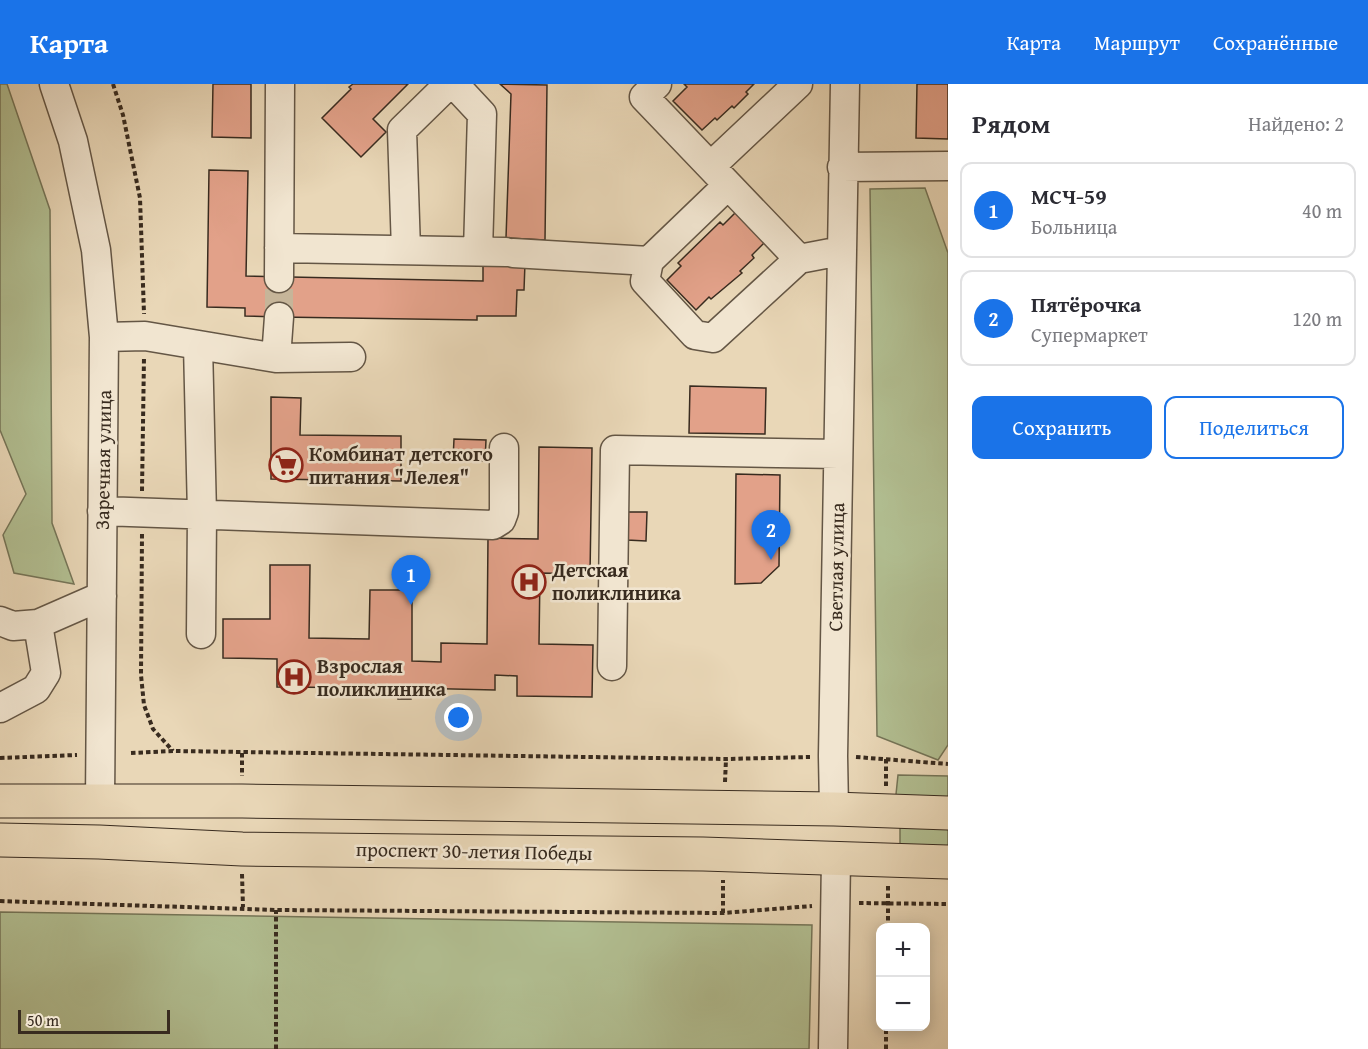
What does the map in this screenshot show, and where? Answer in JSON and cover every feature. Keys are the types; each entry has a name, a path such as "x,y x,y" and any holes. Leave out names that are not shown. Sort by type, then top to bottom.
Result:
{"main road":[{"path":"0,801 242,801 834,809 948,813"},
{"name":"Заречная улица","path":"99,842 100,801"},
{"name":"Светлая улица","path":"834,809 836,859"},
{"name":"проспект 30-летия Победы","path":"0,840 242,849 714,854 948,862"}],"street":[{"name":"Заречная улица","path":"54,84 74,141 96,250 104,337 100,801"},
{"path":"279,278 280,84"},
{"path":"406,250 402,130 450,84"},
{"path":"454,84 482,114 478,251"},
{"path":"657,84 644,97 799,259"},
{"path":"798,84 649,261 645,281 695,335 713,338 799,259 841,251"},
{"name":"Светлая улица","path":"834,809 833,756 845,84"},
{"path":"842,167 948,166"},
{"path":"279,248 478,251 649,261"},
{"path":"276,358 279,317"},
{"path":"104,337 145,336 276,358 351,357"},
{"path":"198,345 202,514 201,634"},
{"path":"102,511 493,525 501,520 504,512 504,448"},
{"path":"612,666 615,450 838,454"},
{"path":"0,621 13,626 38,624 102,596"},
{"path":"0,708 36,689 46,673 38,624"},
{"name":"Светлая улица","path":"833,1049 836,859"}],"path":[{"path":"113,84 123,115 140,198 145,336 141,675 144,705 153,729 173,752"},
{"path":"131,753 726,759 833,756 948,764"},
{"path":"0,758 77,755"},
{"path":"0,901 276,909 723,913 837,904 948,904"},
{"path":"888,903 888,923"},
{"path":"276,909 276,1049"},
{"path":"886,1031 886,1049"}],"green space":[{"path":"0,84 7,84 50,210 52,523 74,584 14,573 3,535 26,494 0,430"},
{"path":"925,188 948,253 948,745 938,760 877,736 870,189"},
{"path":"898,775 948,776 948,805 895,804"},
{"path":"900,826 948,827 948,846 900,845"},
{"path":"0,912 812,925 809,1049 0,1049"}],"building":[{"path":"213,84 251,84 251,138 212,137"},
{"path":"353,84 408,84 373,119 386,132 361,157 322,118 351,89 349,87"},
{"path":"500,84 547,85 545,240 506,238 511,94"},
{"path":"684,84 754,84 734,108 732,106 702,130 673,101 687,87"},
{"path":"917,84 948,84 948,139 916,138"},
{"path":"209,170 248,171 246,276 483,281 483,261 506,238 513,239 513,263 525,263 524,290 517,290 516,316 477,316 477,320 279,317 245,316 245,308 207,307"},
{"path":"736,212 765,242 752,255 754,258 740,271 742,273 711,299 709,297 696,310 667,280 681,266 678,263 720,222 723,225"},
{"path":"690,386 766,388 765,434 689,433"},
{"path":"271,397 301,398 300,435 401,436 401,481 271,479"},
{"path":"454,439 486,440 485,461 453,460"},
{"path":"539,447 592,448 590,574 540,573 539,644 593,645 592,697 517,696 517,676 495,675 495,690 411,688 411,699 398,699 398,688 277,687 277,659 223,658 223,619 270,619 270,565 310,565 309,638 369,639 370,590 412,590 412,661 441,662 441,643 487,644 488,538 538,539"},
{"path":"736,474 780,475 779,566 761,583 735,584"},
{"path":"628,512 647,512 646,541 627,540"}],"tunnel":[{"path":"279,278 279,317"}],"place":[{"name":"Комбинат детского питания \"Лелея\"","path":"286,465"},
{"name":"Пятёрочка","path":"771,560"},
{"name":"Детская поликлиника","path":"529,582"},
{"name":"МСЧ-59","path":"411,605"},
{"name":"Взрослая поликлиника","path":"294,677"}]}
